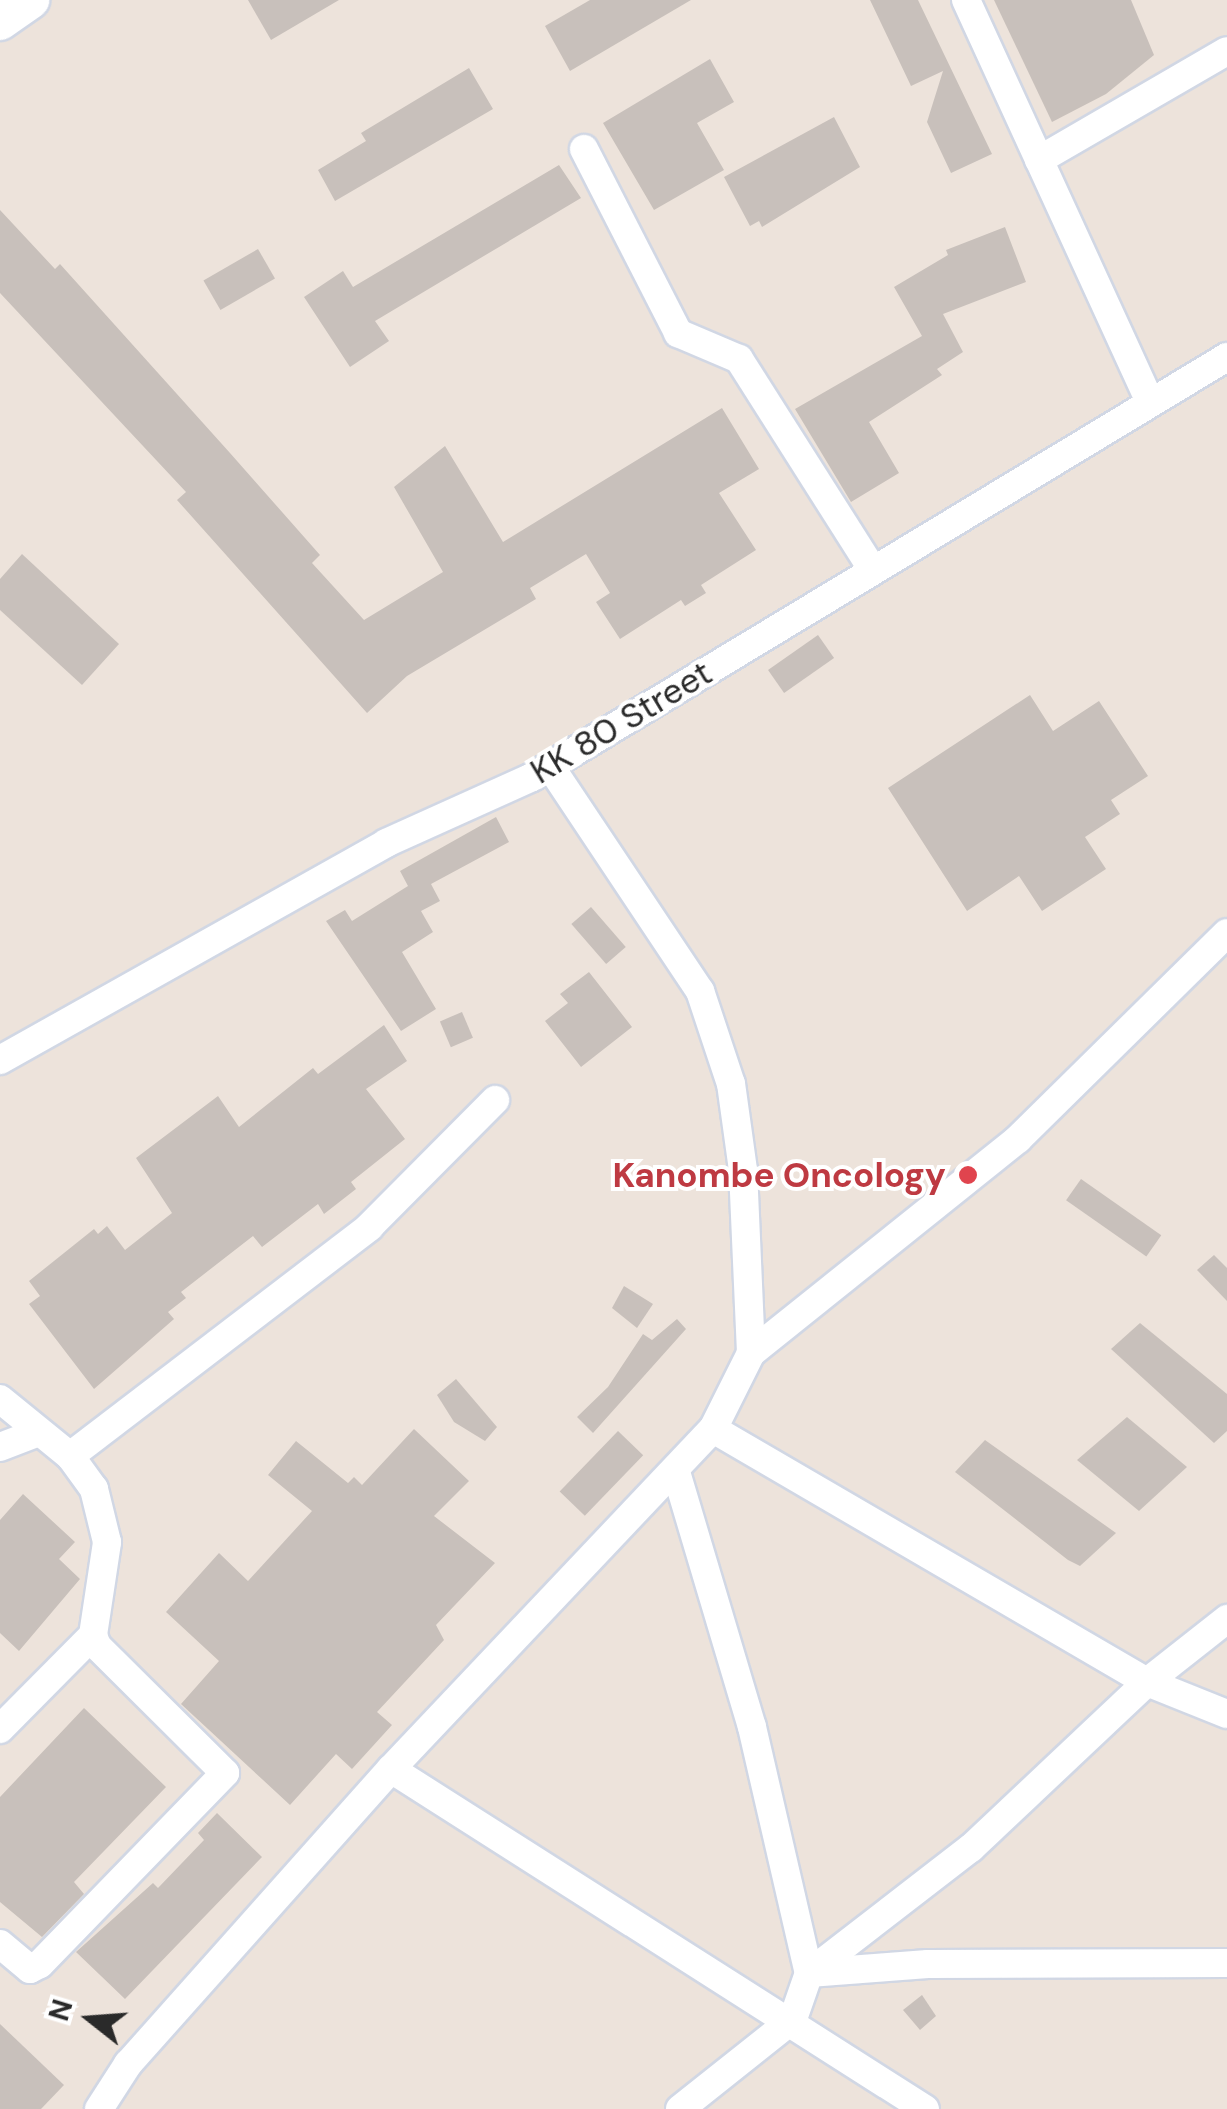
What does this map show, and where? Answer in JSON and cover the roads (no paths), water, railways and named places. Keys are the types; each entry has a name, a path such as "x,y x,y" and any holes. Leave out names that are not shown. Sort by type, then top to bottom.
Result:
{"street":[{"path":"0,21 30,0"},
{"path":"966,0 1150,402"},
{"path":"1039,160 1227,51"},
{"path":"584,150 678,333 739,359 873,570"},
{"name":"KK 80 Street","path":"0,1060 386,843 550,766 1227,357"},
{"path":"550,766 700,991 731,1084 742,1170 751,1353"},
{"path":"100,2109 128,2064 392,1769 676,1472 713,1429 751,1353 1018,1138 1225,939"},
{"path":"70,1456 369,1227 494,1100"},
{"path":"0,1398 36,1433 70,1456 94,1489 107,1542 93,1635 0,1730"},
{"path":"713,1429 1147,1682 1227,1714"},
{"path":"0,1447 36,1433"},
{"path":"676,1472 752,1727 809,1973 793,2019 680,2109"},
{"path":"809,1973 972,1848 1147,1682 1227,1618"},
{"path":"0,1944 30,1969 40,1964 225,1773 93,1635"},
{"path":"392,1769 793,2019 925,2109"},
{"path":"809,1973 928,1964 1227,1962"}],"place":[{"name":"Kanombe Oncology","path":"968,1175"}]}
